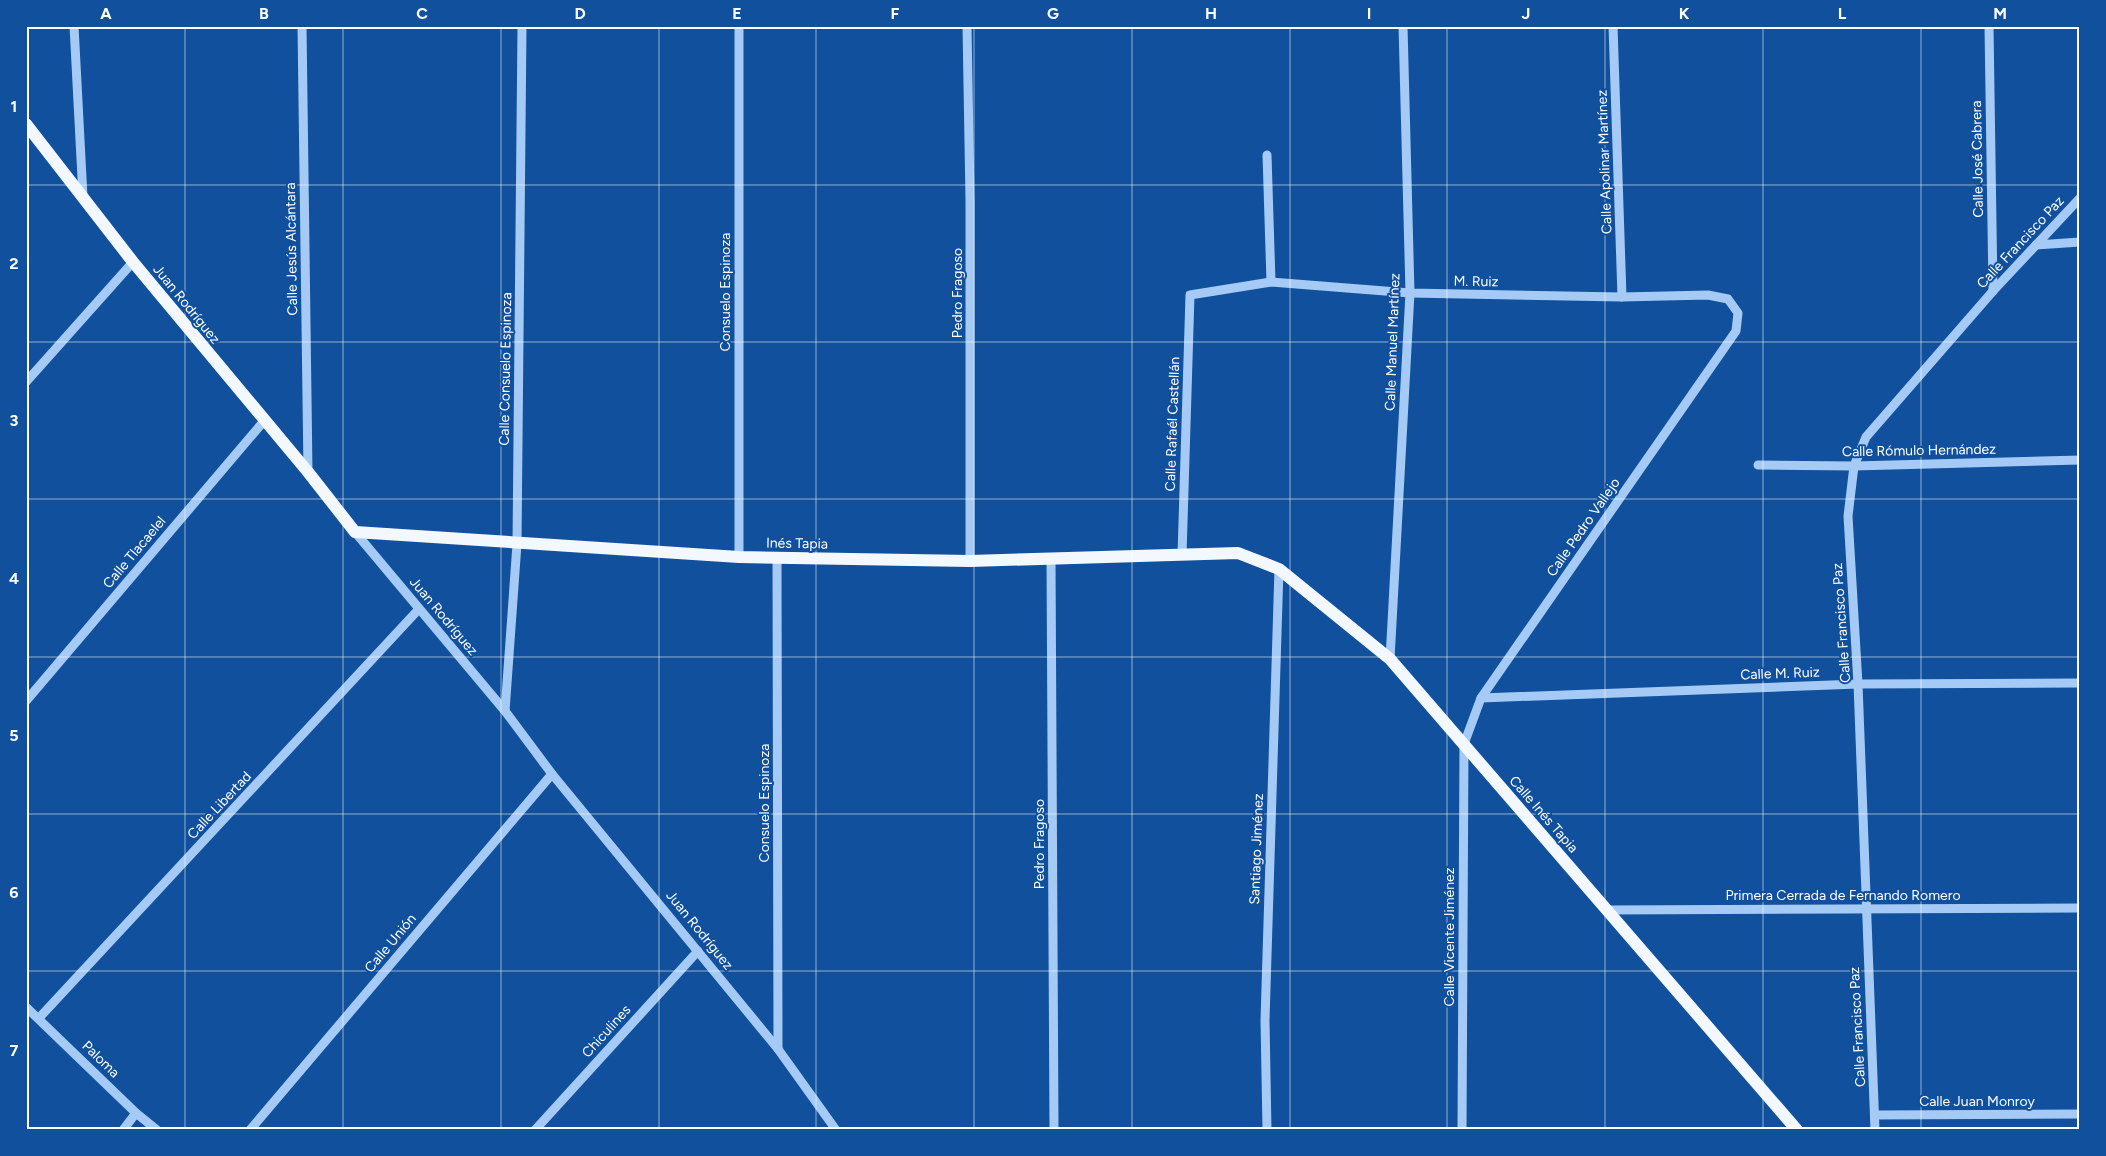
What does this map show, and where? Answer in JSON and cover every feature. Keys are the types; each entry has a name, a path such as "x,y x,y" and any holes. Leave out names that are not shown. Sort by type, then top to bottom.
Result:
{"main road":[{"name":"Juan Rodríguez","path":"26,124 133,262 308,472 355,532"},
{"name":"Inés Tapia","path":"355,532 517,544 776,558 970,561 1238,553"},
{"name":"Calle Inés Tapia","path":"1238,553 1279,569 1390,659 1797,1130"}],"street":[{"path":"74,26 83,198"},
{"name":"Calle Jesús Alcántara","path":"302,26 308,472"},
{"name":"Calle Consuelo Espinoza","path":"505,711 517,544 522,26"},
{"name":"Consuelo Espinoza","path":"739,26 739,557"},
{"name":"Pedro Fragoso","path":"967,26 970,201 970,561"},
{"name":"Calle Manuel Martínez","path":"1390,659 1410,293 1403,26"},
{"name":"Calle Apolinar Martínez","path":"1613,26 1622,297"},
{"name":"Calle José Cabrera","path":"1989,26 1992,291"},
{"path":"1267,155 1271,282"},
{"name":"Calle Francisco Paz","path":"1875,1130 1858,684 1848,516 1854,466 1866,437 1992,291 2080,198"},
{"path":"2036,245 2080,242"},
{"path":"26,382 133,262"},
{"name":"M. Ruiz","path":"1190,295 1271,282 1410,293 1622,297 1708,295 1728,299 1738,313 1736,331"},
{"name":"Calle Rafaél Castellán","path":"1182,555 1190,295"},
{"name":"Calle Pedro Vallejo","path":"1464,744 1481,698 1736,331"},
{"name":"Calle Tlacaelel","path":"26,702 264,421"},
{"name":"Calle Rómulo Hernández","path":"1758,465 1854,466 2080,460"},
{"name":"Juan Rodríguez","path":"355,532 418,610 505,711 552,774 778,1049 832,1128"},
{"name":"Consuelo Espinoza","path":"776,558 778,1049"},
{"name":"Pedro Fragoso","path":"1051,558 1054,1130"},
{"name":"Santiago Jiménez","path":"1267,1130 1265,1020 1279,569"},
{"name":"Calle Libertad","path":"39,1018 418,610"},
{"name":"Calle M. Ruiz","path":"1481,698 1858,684 2080,683"},
{"name":"Calle Vicente Jiménez","path":"1462,1130 1464,744"},
{"name":"Calle Unión","path":"250,1130 552,774"},
{"name":"Primera Cerrada de Fernando Romero","path":"1607,910 2080,908"},
{"name":"Chiculines","path":"535,1130 698,951"},
{"name":"Paloma","path":"26,1007 157,1130"},
{"path":"123,1130 136,1112"},
{"name":"Calle Juan Monroy","path":"1875,1115 2080,1114"}]}
